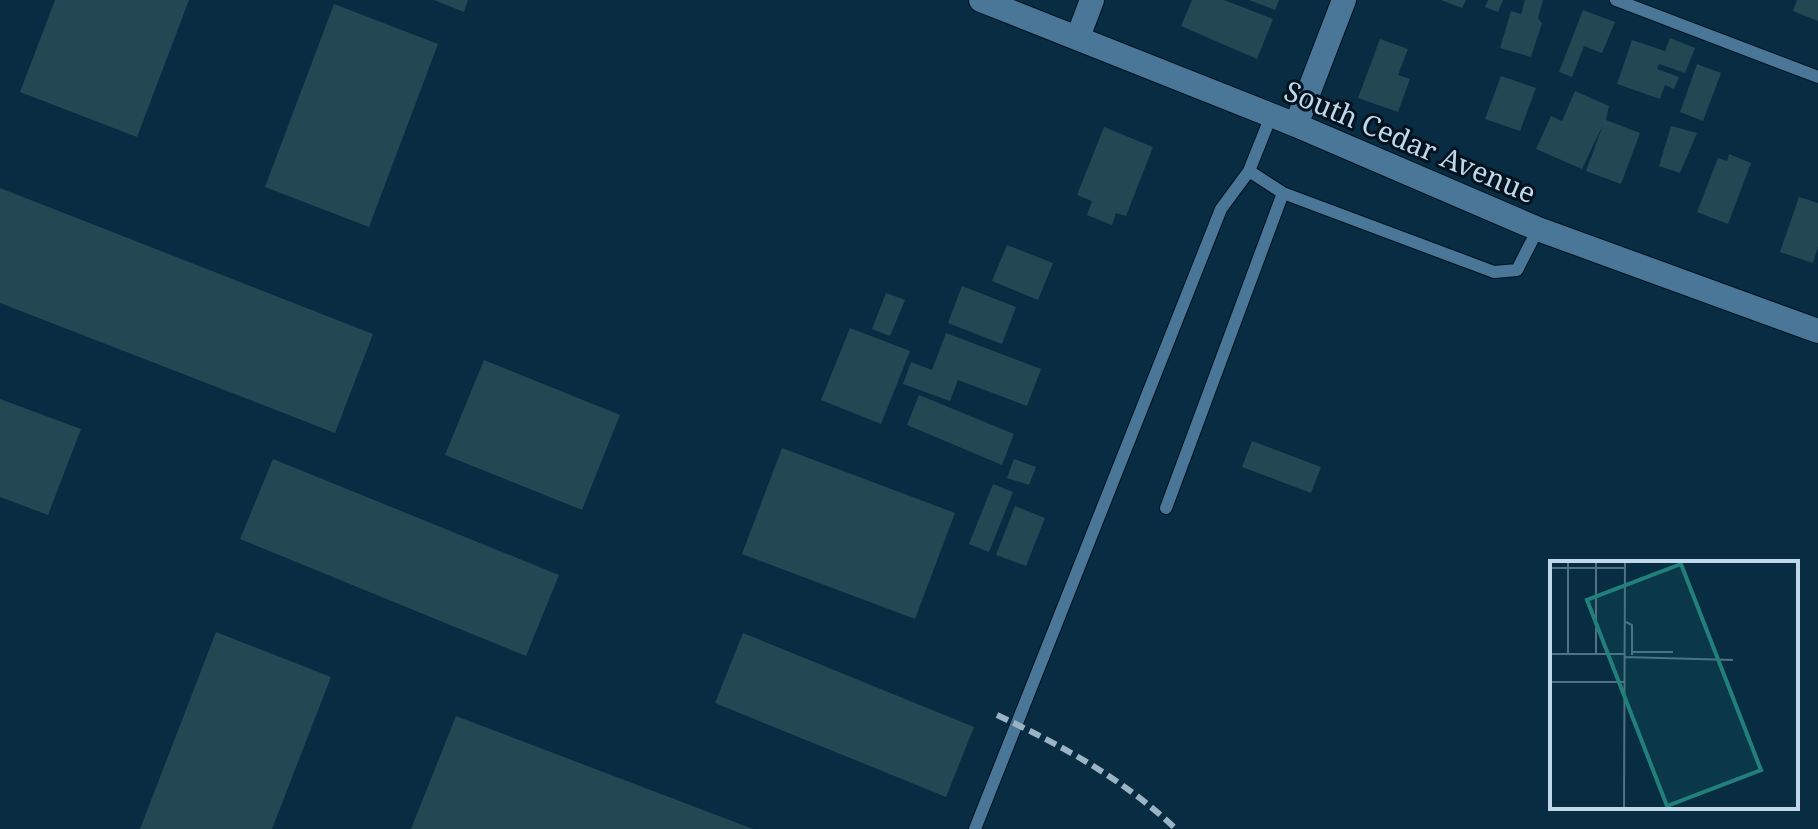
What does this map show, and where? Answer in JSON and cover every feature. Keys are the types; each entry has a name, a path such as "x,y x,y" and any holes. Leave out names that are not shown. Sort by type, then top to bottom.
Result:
{"street":[{"name":"South Cedar Avenue","path":"981,0 1296,125 1538,229 1818,331"},
{"path":"1078,37 1092,0"},
{"path":"1296,125 1344,0"}],"lane":[{"path":"1616,0 1818,77"},
{"path":"975,829 1221,209 1249,171 1271,116"},
{"path":"1249,171 1283,193 1494,272 1517,270 1538,229"},
{"path":"1166,508 1283,193"}],"building":[{"path":"55,0 189,0 137,137 20,92"},
{"path":"434,0 468,0 464,12"},
{"path":"1192,0 1224,0 1273,19 1257,59 1181,26"},
{"path":"1249,0 1279,0 1275,10"},
{"path":"1441,0 1466,0 1462,8"},
{"path":"1488,0 1503,0 1498,12 1485,7"},
{"path":"1525,0 1543,0 1538,18 1542,23 1531,57 1500,48 1511,11 1521,14"},
{"path":"1797,0 1818,0 1818,21 1793,11"},
{"path":"334,4 438,44 369,227 265,187"},
{"path":"1583,10 1615,22 1602,53 1584,46 1572,77 1559,72"},
{"path":"1670,38 1695,48 1685,73 1659,64 1657,69 1679,77 1674,89 1665,85 1660,99 1617,84 1632,40 1665,51"},
{"path":"1380,39 1408,49 1398,75 1410,79 1398,112 1358,98"},
{"path":"1697,64 1721,73 1703,121 1680,112"},
{"path":"1501,76 1536,88 1520,131 1485,119"},
{"path":"1575,91 1609,106 1606,120 1640,133 1621,184 1586,171 1603,125 1582,169 1536,149 1551,116 1562,121"},
{"path":"1671,126 1697,133 1680,173 1659,166"},
{"path":"1104,127 1153,147 1126,216 1116,213 1112,225 1087,215 1092,201 1077,195"},
{"path":"1729,154 1751,163 1728,224 1697,212 1718,158 1727,161"},
{"path":"0,188 373,334 335,433 0,303"},
{"path":"1799,197 1818,203 1818,247 1813,263 1780,252"},
{"path":"1007,245 1053,263 1038,300 992,281"},
{"path":"962,286 1016,307 1002,344 948,323"},
{"path":"886,293 905,300 890,336 872,329"},
{"path":"850,328 910,351 881,424 821,400"},
{"path":"946,333 1041,369 1027,406 958,380 950,401 903,384 911,362 932,370"},
{"path":"484,360 620,415 582,510 445,455"},
{"path":"919,395 1014,434 1002,465 907,425"},
{"path":"0,399 81,429 48,515 0,497"},
{"path":"1252,441 1321,467 1311,493 1242,467"},
{"path":"782,448 955,513 915,619 742,554"},
{"path":"273,459 559,575 526,656 240,539"},
{"path":"1014,459 1036,467 1029,485 1007,478"},
{"path":"993,484 1013,492 989,552 969,544"},
{"path":"1015,506 1045,518 1026,566 996,555"},
{"path":"216,632 331,677 272,829 140,829"},
{"path":"743,633 974,727 946,797 715,703"},
{"path":"456,716 753,829 411,829"}],"railway":[{"path":"997,715 1113,779 1176,829"}]}
